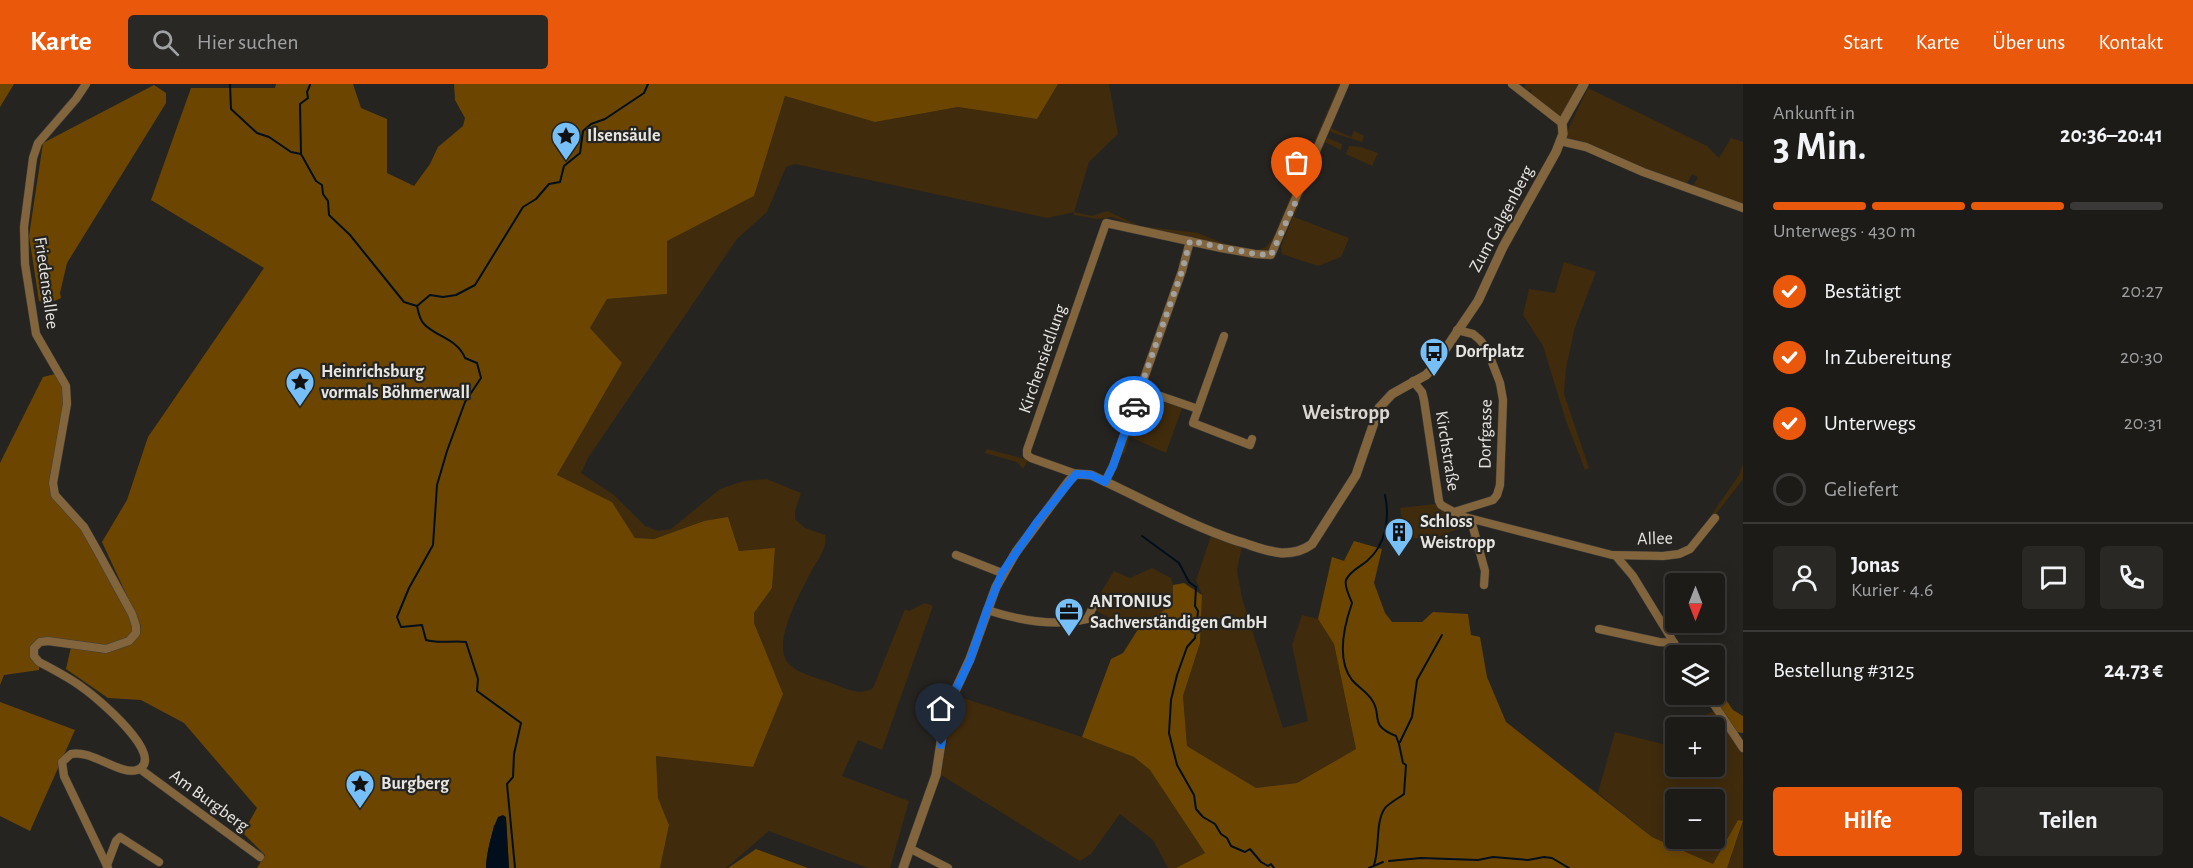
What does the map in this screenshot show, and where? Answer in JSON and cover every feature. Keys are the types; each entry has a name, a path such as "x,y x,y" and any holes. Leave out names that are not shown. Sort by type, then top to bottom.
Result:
{"street":[{"name":"Friedensallee","path":"86,84 38,143 33,158 24,227 25,264 36,334 66,386 67,395 53,483 55,495 84,527 132,614 136,633 129,641 106,648 40,642 34,648 34,656 39,662 84,688 131,731 144,754 144,763 140,769"},
{"path":"1105,482 1113,466 1182,271 1190,241 1271,255 1345,84"},
{"path":"1512,84 1562,123"},
{"name":"Zum Galgenberg","path":"1413,381 1426,375 1437,363 1478,301 1503,247 1560,141 1562,123 1584,84"},
{"path":"1560,141 1586,147 1642,172 1743,208"},
{"name":"Kirchensiedlung","path":"1076,474 1031,458 1027,455 1027,450 1106,223 1190,241"},
{"name":"Dorfgasse","path":"1454,512 1493,500 1500,485 1502,389 1487,349 1473,334 1466,318"},
{"path":"1457,330 1473,334"},
{"path":"1224,336 1193,423 1250,445 1252,439"},
{"path":"903,868 936,775 944,723 950,702 970,660 1002,573 1037,522 1076,474 1091,475 1214,533 1270,551 1293,552 1305,549 1316,540 1356,475 1379,408 1392,394 1413,381"},
{"name":"Kirchstraße","path":"1413,381 1422,392 1424,400 1439,501 1454,512 1471,520 1616,556"},
{"path":"1140,389 1198,409"},
{"name":"Allee","path":"1616,556 1664,556 1684,552 1690,549 1715,518"},
{"path":"1471,520 1485,571 1484,585"},
{"path":"956,555 1002,573"},
{"path":"1616,556 1633,576 1674,643"},
{"path":"987,610 1048,623 1087,619 1093,608"},
{"path":"1599,629 1674,643"},
{"path":"1714,705 1743,748"},
{"path":"108,867 64,776 62,762 67,756 83,753 126,770 140,769"},
{"name":"Am Burgberg","path":"140,769 260,857"},
{"path":"108,867 116,841 120,837 159,862"},
{"path":"911,849 948,868"}],"shaded area":[{"path":"0,84 14,84 0,107"},
{"path":"276,84 353,84 361,108 387,119 387,173 414,186 430,164 438,147 463,126 465,118 455,100 454,84 1058,84 1037,119 958,107 875,122 785,96 754,196 667,241 667,294 607,299 590,328 622,363 557,475 612,502 635,538 654,539 704,521 728,517 739,551 775,548 772,588 754,613 754,623 783,694 753,767 656,756 658,798 669,825 660,868 509,868 506,818 494,825 486,868 257,868 265,855 243,833 257,808 184,723 141,700 108,698 66,669 71,647 105,653 133,643 141,626 102,542 127,500 148,437 264,268 151,200 191,88 275,88"},
{"path":"1058,84 1109,84 1118,134 1089,162 1074,212 1047,218 795,164 786,167 767,212 737,239 588,458 581,473 614,495 645,526 658,531 671,529 720,489 744,481 767,479 801,493 795,519 805,528 825,535 826,540 794,606 783,647 785,658 791,666 806,674 854,691 873,688 905,609 909,611 925,603 933,606 882,750 858,740 842,776 909,801 890,868 868,868 769,831 726,868 660,868 669,825 658,798 656,755 753,767 782,695 754,623 754,613 772,588 775,549 739,551 704,521 654,539 635,538 612,502 557,475 622,363 590,328 607,299 667,294 667,241 754,196 785,96 875,122 958,107 1037,119"},
{"path":"1339,84 1342,84 1272,248 1263,252 1257,251 1266,247 1273,238"},
{"path":"1346,84 1349,84 1331,128 1351,137 1354,131 1364,136 1362,142 1333,133 1329,129"},
{"path":"1526,84 1581,84 1560,117 1529,95 1532,91 1530,89 1527,92 1523,90"},
{"path":"154,85 166,93 166,103 67,263 60,293 61,298 50,303 39,301 29,236 43,143"},
{"path":"1588,88 1707,146 1719,158 1731,138 1743,142 1743,205 1693,186 1698,177 1692,174 1686,185 1645,168 1644,170 1582,141 1567,138 1566,134"},
{"path":"1328,138 1342,144 1341,150 1325,142 1294,217 1349,238 1341,257 1318,266 1282,254 1281,247 1322,143"},
{"path":"1349,146 1361,147 1378,153 1372,166 1346,154"},
{"path":"1107,211 1140,226 1198,233 1223,243 1248,249 1140,228 1112,217 1098,219 1074,215 1074,212 1092,216"},
{"path":"1564,262 1596,272 1575,327 1566,368 1564,394 1589,468 1585,470 1566,421 1543,346 1523,315 1529,289 1555,293"},
{"path":"59,373 67,404 53,483 55,495 84,527 136,626 129,641 106,649 48,641 34,648 39,670 4,675 0,685 0,463 43,377"},
{"path":"1141,395 1182,408 1166,453 1130,437 1124,454 1121,453 1128,432 1133,425 1130,424"},
{"path":"987,449 1028,460 1023,469 1017,462 985,453"},
{"path":"1743,464 1743,479 1715,515 1712,514 1739,475"},
{"path":"1435,504 1462,519 1463,527 1433,539 1405,538 1400,508"},
{"path":"1211,536 1242,546 1237,570 1242,598 1283,728 1308,721 1292,645 1302,615 1318,619 1334,644 1356,749 1297,783 1256,788 1187,746 1183,696 1200,643 1202,595 1196,580"},
{"path":"1354,541 1382,549 1374,583 1385,613 1392,622 1422,622 1433,612 1468,614 1471,635 1480,637 1487,677 1506,722 1652,837 1665,843 1665,849 1679,849 1713,864 1722,849 1725,849 1725,843 1738,820 1743,821 1727,868 1176,868 1205,853 1150,770 1134,757 1082,737 1111,659 1123,653 1137,631 1173,603 1173,585 1184,583 1202,595 1200,643 1183,696 1187,746 1256,788 1297,783 1356,749 1334,644 1318,619 1332,557 1344,561"},
{"path":"1152,568 1171,578 1173,603 1137,631 1096,611 1105,595 1101,592 1114,571 1130,578"},
{"path":"957,696 1082,737 1134,757 1150,770 1205,853 1176,868 1168,868 1153,840 1120,814 1091,854 1080,861 941,775 952,709 958,704 954,702"},
{"path":"1725,698 1733,710 1743,716 1743,733 1736,732 1718,705 1725,705"},
{"path":"0,702 75,730 30,831 0,816"},
{"path":"1714,711 1718,717 1701,717"},
{"path":"1725,727 1743,754 1743,821 1738,820 1725,843 1725,789 1665,789 1665,843 1652,837 1598,793 1615,732 1665,744 1665,777 1725,777"},
{"path":"1743,823 1743,868 1727,868"},
{"path":"756,849 808,868 728,868"},
{"path":"1679,849 1722,849 1713,864"}],"water":[{"path":"503,815 506,817 509,868 486,868 494,828 498,817"}],"waterway":[{"path":"230,84 231,109 257,133 269,137 291,152 301,154 316,181 322,185 323,194 328,201 329,215 350,235 404,302 417,306"},
{"path":"515,868 507,784 513,777 514,754 521,723 477,691 478,679 466,642 426,640 422,625 401,627 397,617 409,588 433,545 437,485 465,402 481,378 477,363 465,358 457,346 424,324 417,306 430,295 443,297 456,295 475,285 523,207 536,199 549,184 560,182 564,166 580,153 583,131 644,93 648,84"},
{"path":"301,153 300,104 308,98 307,92 310,85"},
{"path":"1374,865 1380,820 1385,808 1404,794 1406,765 1403,763 1396,736 1382,728 1372,700 1347,672 1343,642 1352,603 1346,589 1346,580 1379,547 1387,522 1385,495"},
{"path":"1142,536 1179,563 1189,582 1196,587 1195,606 1198,611 1195,638 1187,647 1171,700 1169,733 1177,765 1194,795 1196,809 1203,817 1215,824 1231,846 1245,852 1250,849 1261,862 1268,866 1271,864 1274,868"},
{"path":"1400,742 1412,717 1417,680 1442,635"},
{"path":"1389,861 1421,858 1478,860 1493,857 1528,860 1544,857 1552,858 1569,868"},
{"path":"1369,868 1383,862"}],"way so far":[{"path":"1134,406 1182,271 1190,241 1271,255 1297,199"}],"place":[{"name":"Ilsensäule","path":"566,162"},
{"name":"Dorfplatz","path":"1434,378"},
{"name":"Heinrichsburg vormals Böhmerwall","path":"300,408"},
{"name":"Schloss Weistropp","path":"1399,558"},
{"name":"ANTONIUS Sachverständigen GmbH","path":"1069,638"},
{"name":"Burgberg","path":"360,810"}],"district":[{"name":"Weistropp","path":"1346,412"}],"route":[{"path":"941,745 950,702 970,660 1002,573 1037,522 1076,474 1091,475 1105,482 1134,406"}]}
